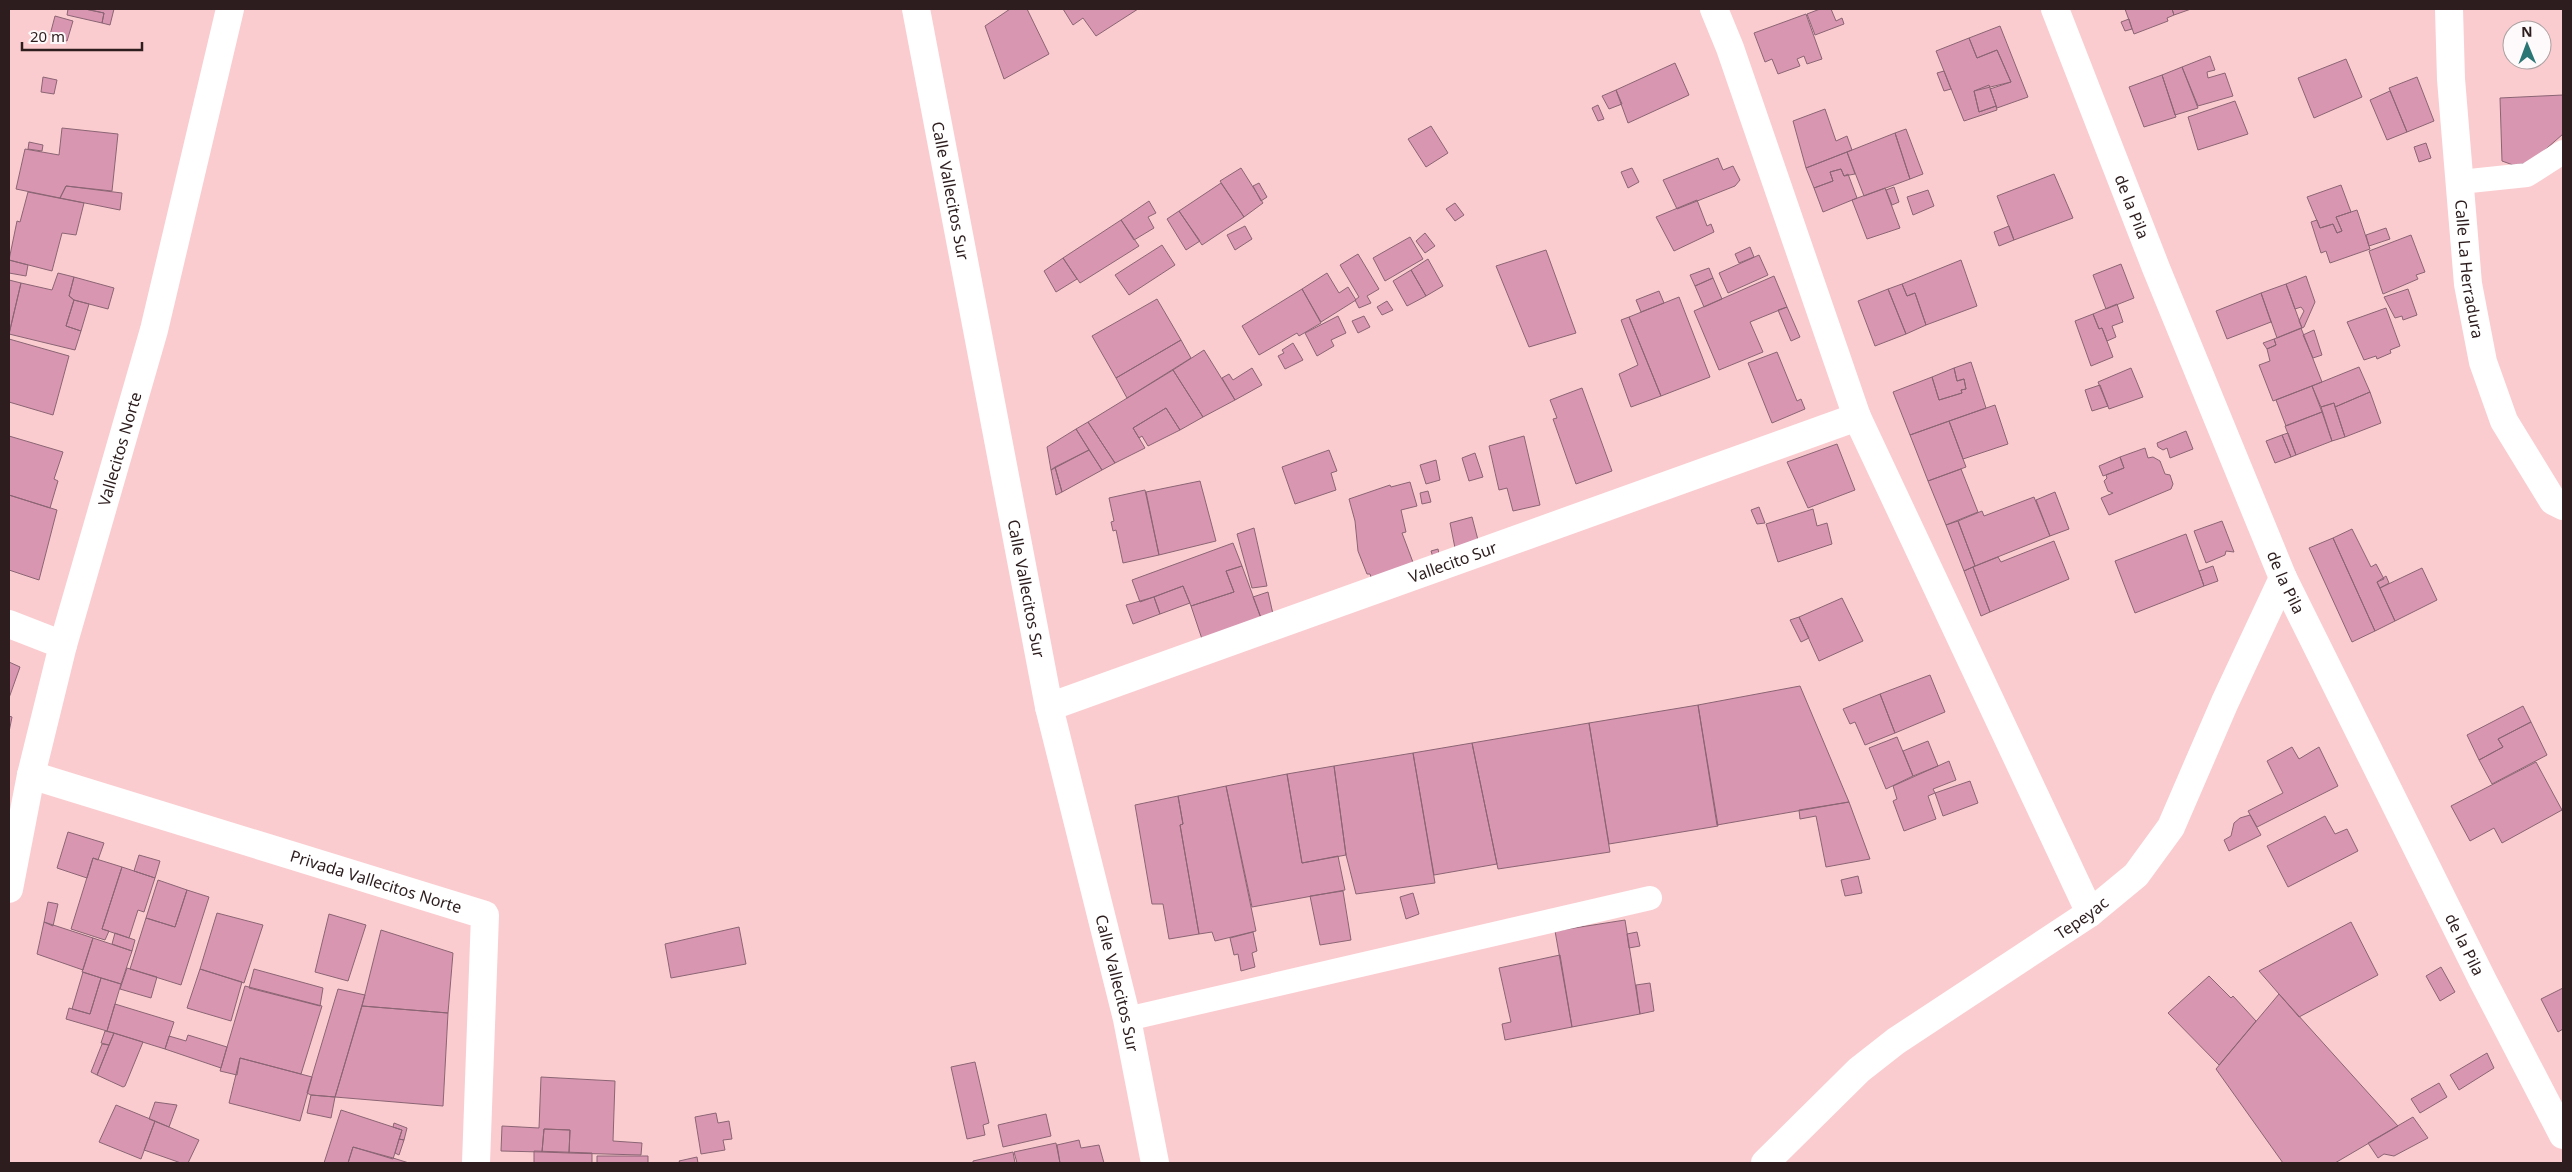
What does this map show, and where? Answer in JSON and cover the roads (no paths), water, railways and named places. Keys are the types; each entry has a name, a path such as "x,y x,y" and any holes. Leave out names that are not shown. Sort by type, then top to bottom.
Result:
{"street":[{"name":"Vallecitos Norte","path":"9,889 31,774 63,645 154,330 230,9"},
{"path":"1714,9 1730,48 1857,417 2090,913"},
{"name":"de la Pila","path":"2055,9 2156,268 2283,578 2483,981 2563,1135"},
{"name":"Calle La Herradura","path":"2449,9 2451,79 2468,284 2483,362 2504,421 2553,501 2563,506"},
{"name":"Calle Vallecitos Sur","path":"920,11 1049,707 1127,1019 1155,1163"},
{"name":"Vallecito Sur","path":"1049,707 1857,417"},
{"name":"Tepeyac","path":"1765,1163 1859,1070 1896,1041 2090,913 2136,875 2171,827 2225,702 2283,578"},
{"path":"9,624 63,645"},
{"name":"Privada Vallecitos Norte","path":"31,774 484,915 476,1163"}],"lane":[{"path":"2460,182 2527,175 2563,152"},
{"path":"1127,1019 1650,898"}]}
